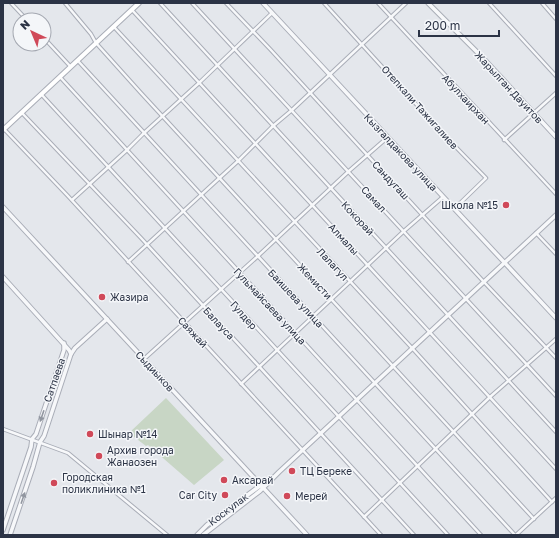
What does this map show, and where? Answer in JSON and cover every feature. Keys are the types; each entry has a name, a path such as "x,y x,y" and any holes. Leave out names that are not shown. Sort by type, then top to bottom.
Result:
{"main road":[{"path":"3,129 139,3"}],"street":[{"path":"10,3 19,12"},
{"name":"Жемисти","path":"65,3 91,34 96,43 162,116 332,298 392,366 534,519"},
{"name":"Кокорай","path":"160,3 556,432"},
{"name":"Самал","path":"192,3 556,396"},
{"name":"Сандугаш","path":"226,3 556,358"},
{"name":"Кызгалдакова улица","path":"263,3 556,318"},
{"name":"Отепкали Тажигалиев","path":"324,3 447,138 486,178 454,209"},
{"name":"Абулхаирхан","path":"378,3 504,140 556,194"},
{"path":"128,262 406,3"},
{"name":"Жарылган Дауитов","path":"428,3 485,60 556,137"},
{"path":"489,3 556,76"},
{"path":"542,3 556,19"},
{"name":"Алмалы","path":"132,10 556,469"},
{"path":"72,200 217,66 272,12"},
{"name":"Лалагул","path":"114,27 412,348 552,502"},
{"path":"52,47 71,67"},
{"name":"Баишева улица","path":"77,61 516,535"},
{"name":"Гульмайсаева улица","path":"59,77 481,535"},
{"path":"504,140 556,93"},
{"name":"Гулдер","path":"41,94 448,535"},
{"name":"Балауса","path":"22,112 146,244 414,535"},
{"name":"Саяжай","path":"3,129 72,200 381,535"},
{"path":"144,359 388,137"},
{"path":"241,384 404,231 443,197"},
{"name":"Сыдиыков","path":"3,207 307,535"},
{"path":"262,486 556,215"},
{"path":"536,233 556,254"},
{"path":"3,278 69,350 75,348"},
{"path":"71,354 75,348 106,319"},
{"path":"364,517 508,380 556,339"},
{"path":"63,353 64,344"},
{"name":"Сатпаева","path":"3,530 31,448 32,439 36,434 63,353 66,350 69,350 71,354 44,436 40,442 10,535"},
{"path":"3,429 68,453 167,535"},
{"name":"Коскулак","path":"197,535 207,525 262,486"},
{"name":"Коскулак","path":"203,535 262,486"},
{"path":"516,535 556,498"}],"green space":[{"path":"166,398 224,460 194,485 148,445 146,446 129,433"}],"place":[{"name":"Школа №15","path":"506,205"},
{"name":"Жазира","path":"102,297"},
{"name":"Шынар №14","path":"90,434"},
{"name":"Архив города Жанаозен","path":"99,456"},
{"name":"ТЦ Береке","path":"292,471"},
{"name":"Аксарай","path":"224,480"},
{"name":"Городская поликлиника №1","path":"54,483"},
{"name":"Car City","path":"225,495"},
{"name":"Мерей","path":"287,496"}]}
